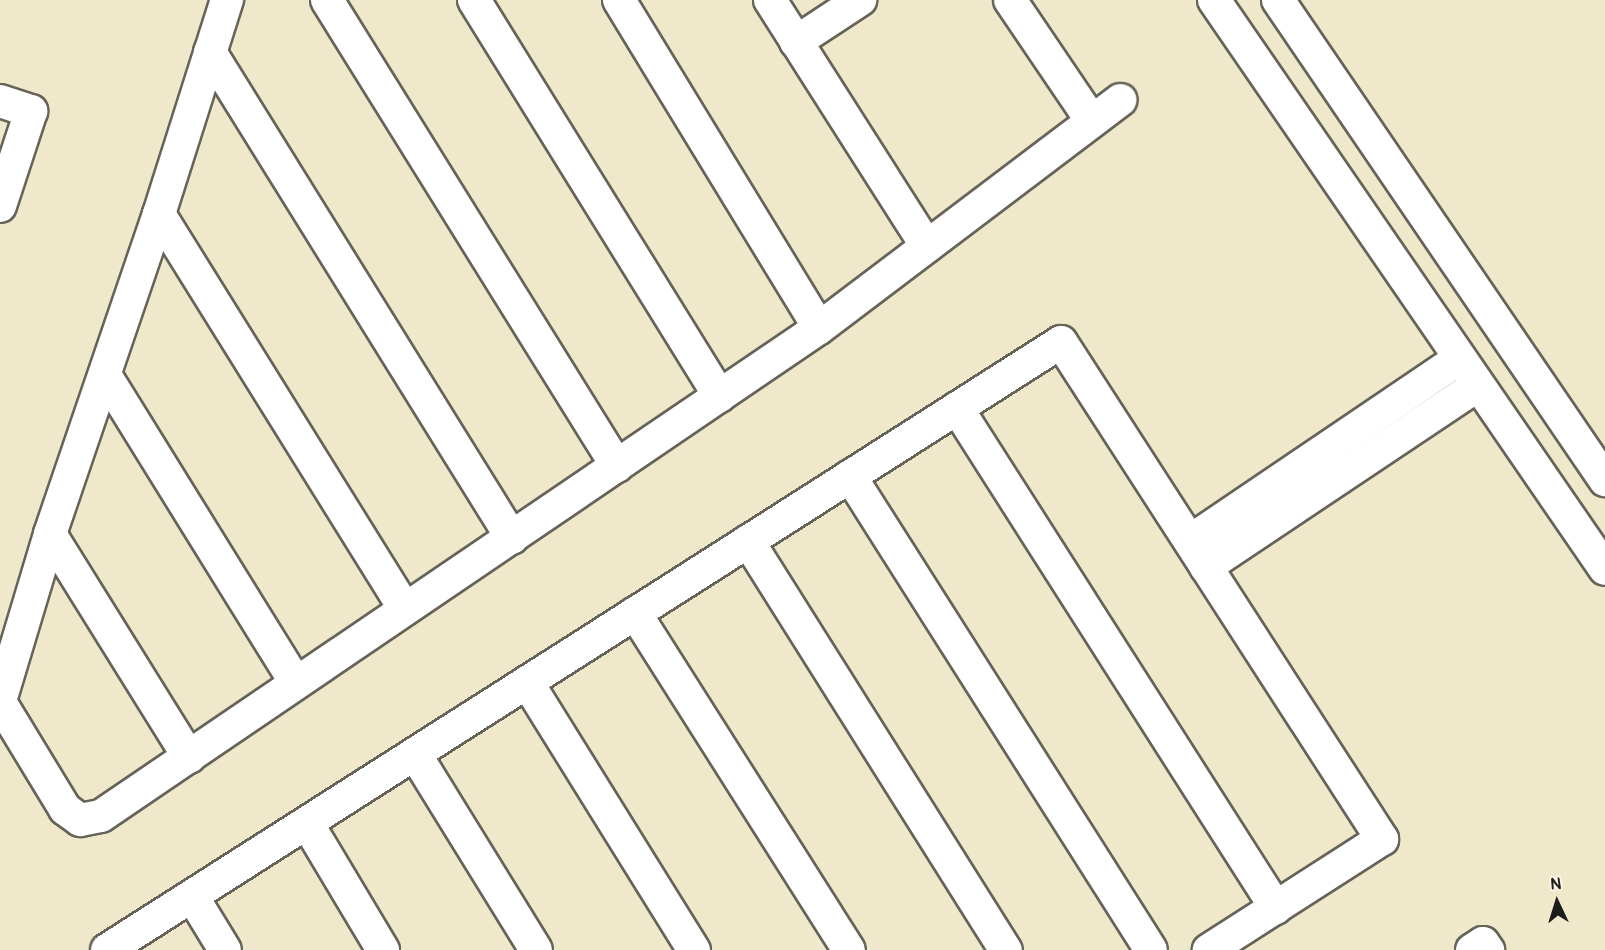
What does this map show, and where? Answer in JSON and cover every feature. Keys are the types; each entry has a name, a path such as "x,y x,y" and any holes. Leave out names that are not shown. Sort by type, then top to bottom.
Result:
{"street":[{"path":"227,0 159,214 50,534 0,702 65,809 80,820 101,816 819,328 1121,100"},
{"path":"327,0 617,466"},
{"path":"474,0 720,396"},
{"path":"619,0 819,328"},
{"path":"770,0 927,246"},
{"path":"796,42 860,0"},
{"path":"1010,0 1092,122"},
{"path":"1215,0 1605,569"},
{"path":"1278,0 1605,480"},
{"path":"210,52 512,537"},
{"path":"0,101 31,111 0,206"},
{"path":"159,214 405,609"},
{"path":"107,950 1061,342 1382,839 1209,950"},
{"path":"1198,554 1377,416 1460,358"},
{"path":"105,375 296,683"},
{"path":"1198,554 1394,441 1478,385"},
{"path":"957,408 1275,908"},
{"path":"1377,416 1394,441"},
{"path":"850,476 1151,950"},
{"path":"50,534 189,757"},
{"path":"748,541 1006,950"},
{"path":"635,613 849,950"},
{"path":"527,682 694,950"},
{"path":"415,754 536,950"},
{"path":"307,823 383,950"},
{"path":"192,896 225,950"},
{"path":"1472,950 1483,942 1488,950"}]}
